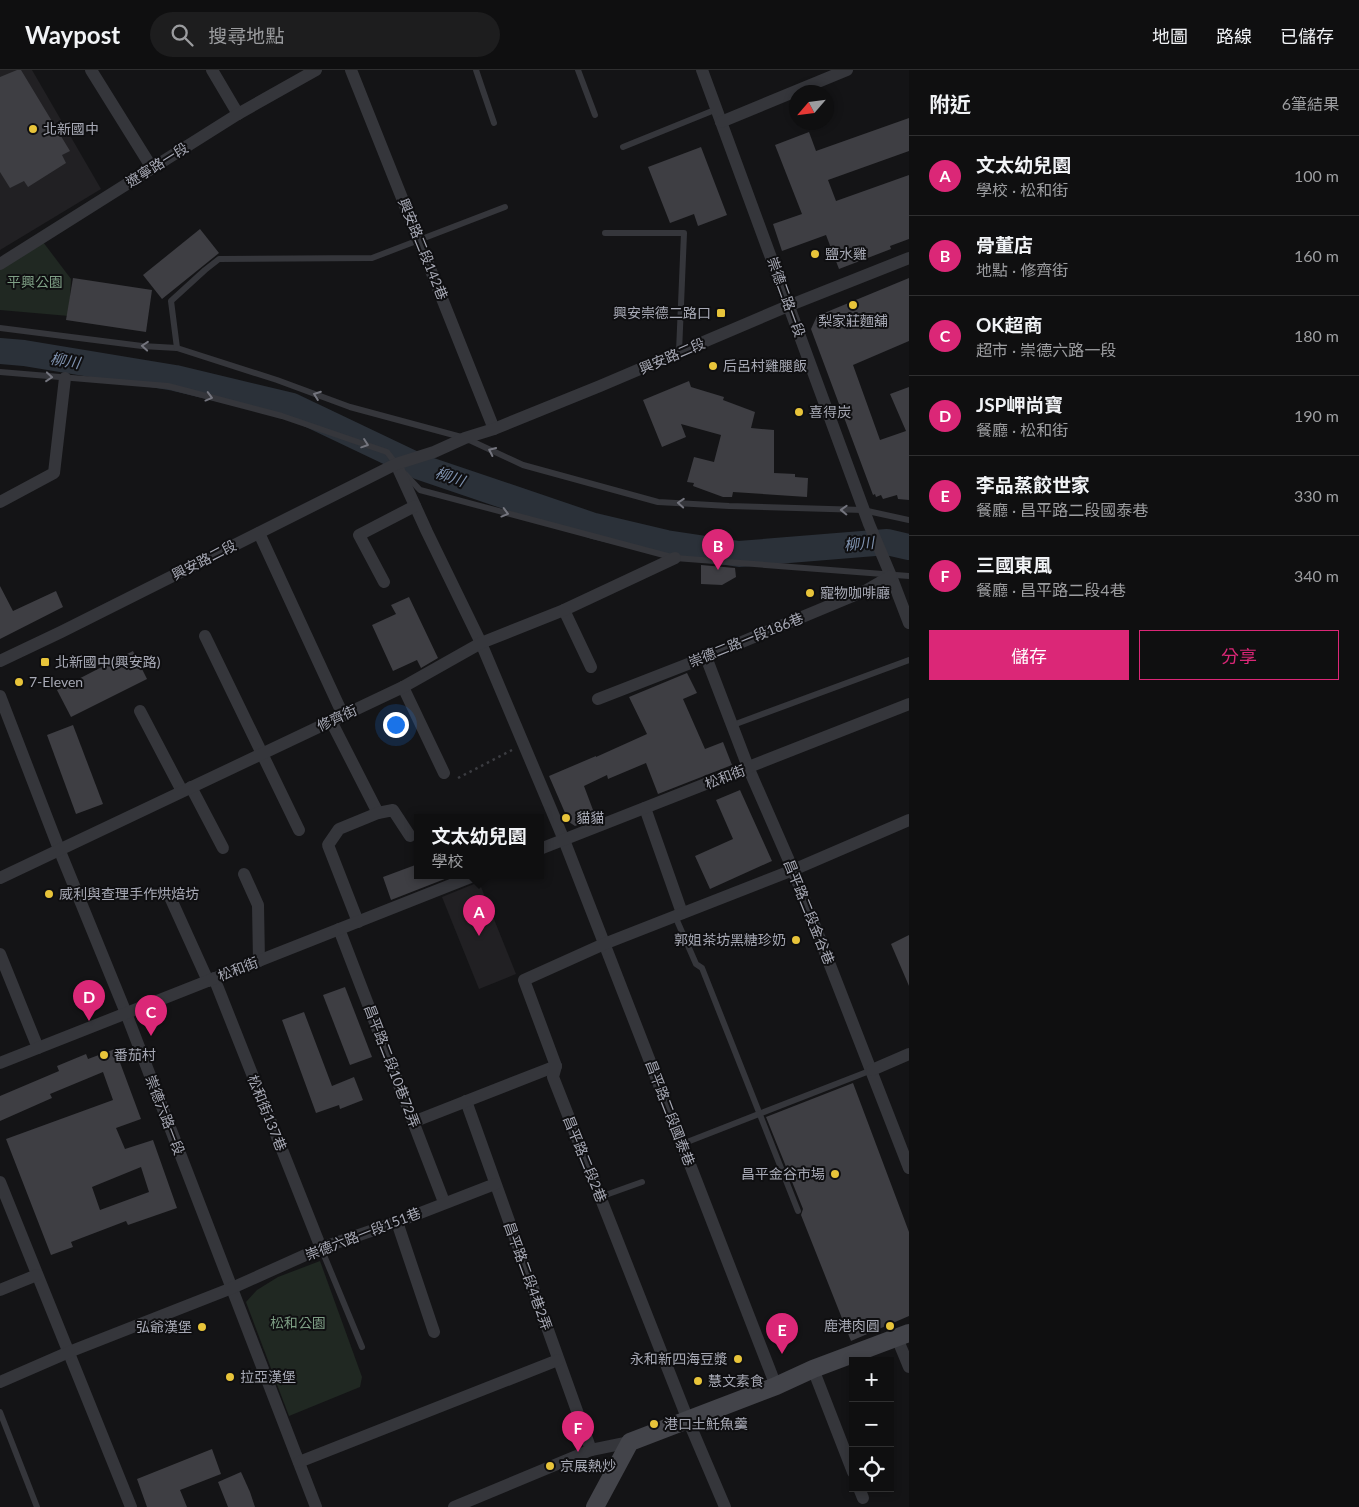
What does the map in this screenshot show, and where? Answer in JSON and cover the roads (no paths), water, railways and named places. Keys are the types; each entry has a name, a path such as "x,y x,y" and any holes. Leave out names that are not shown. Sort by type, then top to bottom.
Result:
{"street":[{"path":"91,70 152,168"},
{"path":"212,70 238,114"},
{"name":"遼寧路一段","path":"0,264 238,114 316,70"},
{"name":"興安路二段142巷","path":"351,70 494,429"},
{"name":"崇德二路一段","path":"702,70 869,524 891,576"},
{"path":"721,122 847,70"},
{"name":"興安路二段","path":"0,661 402,463 434,452 464,438 494,429 788,306 909,258"},
{"path":"0,502 54,473 65,378"},
{"name":"昌平路二段國泰巷","path":"402,463 415,506 481,643 564,840 776,1386"},
{"path":"384,582 359,535 415,506"},
{"path":"259,532 378,813"},
{"name":"修齊街","path":"0,878 403,687 481,643 564,610 674,558"},
{"path":"891,576 909,622"},
{"name":"崇德二路一段186巷","path":"598,699 706,657 867,590 891,576"},
{"path":"564,610 591,667"},
{"path":"205,636 299,830"},
{"name":"昌平路二段金谷巷","path":"706,657 734,725 748,768 794,870 909,1168"},
{"path":"403,687 444,772"},
{"name":"崇德六路一段","path":"0,696 59,849 126,1013 316,1507"},
{"name":"松和街","path":"544,848 909,704"},
{"path":"140,711 223,848"},
{"path":"645,808 678,914"},
{"path":"358,922 328,845 339,829 378,813 393,810 410,836"},
{"path":"604,944 794,870 909,820"},
{"path":"244,874 258,905 259,961"},
{"name":"松和街","path":"0,1063 466,879"},
{"name":"松和街137巷","path":"170,897 211,980 321,1248"},
{"name":"昌平路二段10巷72弄","path":"339,929 444,1202"},
{"name":"昌平路二段2巷","path":"604,944 524,980 556,1066 553,1077 688,1420 725,1507"},
{"path":"0,954 38,1048"},
{"path":"872,1070 909,1054"},
{"path":"413,1122 556,1066"},
{"name":"昌平路二段4巷2弄","path":"466,1101 591,1450"},
{"path":"0,1182 131,1507"},
{"name":"崇德六路一段151巷","path":"0,1382 68,1352 232,1288 321,1248 397,1222 444,1202 495,1184"},
{"path":"397,1222 434,1332"},
{"path":"0,1290 37,1275"},
{"path":"454,1507 591,1450 630,1442 903,1335 909,1367"},
{"path":"299,1462 558,1360"},
{"path":"813,1369 849,1462"},
{"path":"595,1507 630,1442"}],"lane":[{"path":"476,70 494,123"},
{"path":"578,70 595,115"},
{"path":"623,147 717,109"},
{"path":"176,348 171,301 220,259 372,258 505,207"},
{"path":"605,233 684,233 679,353"},
{"path":"0,328 142,346 176,348 277,380 350,407 464,438 523,465 658,502 864,510 909,520"},
{"path":"0,372 168,386 282,416 387,452 402,463 420,490 674,558 909,576"},
{"path":"734,725 909,660"},
{"path":"678,914 696,964 702,968 798,1211"},
{"path":"682,1144 872,1070"},
{"path":"600,1197 642,1182"},
{"path":"321,1248 362,1347"},
{"path":"0,1412 37,1507"}],"waterway":[{"name":"柳川","path":"0,351 24,353 175,378 292,406 420,467 594,526 666,543 739,554 887,542 909,547"}],"place":[{"name":"北新國中","path":"33,129"},
{"name":"鹽水雞","path":"815,254"},
{"name":"梨家莊麵舖","path":"853,305"},
{"name":"興安崇德二路口","path":"721,313"},
{"name":"后呂村雞腿飯","path":"713,366"},
{"name":"喜得炭","path":"799,412"},
{"name":"骨董店","path":"718,570"},
{"name":"寵物咖啡廳","path":"810,593"},
{"name":"北新國中(興安路)","path":"45,662"},
{"name":"7-Eleven","path":"19,682"},
{"name":"貓貓","path":"566,818"},
{"name":"威利與查理手作烘焙坊","path":"49,894"},
{"name":"文太幼兒園","path":"479,936"},
{"name":"郭姐茶坊黑糖珍奶","path":"796,940"},
{"name":"JSP岬尚寶","path":"89,1021"},
{"name":"OK超商","path":"151,1036"},
{"name":"番茄村","path":"104,1055"},
{"name":"昌平金谷市場","path":"835,1174"},
{"name":"鹿港肉圓","path":"890,1326"},
{"name":"弘爺漢堡","path":"202,1327"},
{"name":"李品蒸餃世家","path":"782,1354"},
{"name":"永和新四海豆漿","path":"738,1359"},
{"name":"拉亞漢堡","path":"230,1377"},
{"name":"慧文素食","path":"698,1381"},
{"name":"港口土魠魚羹","path":"654,1424"},
{"name":"三國東風","path":"578,1452"},
{"name":"京展熱炒","path":"550,1466"}],"park label":[{"name":"平興公園","path":"35,282"},
{"name":"松和公園","path":"298,1323"}]}
